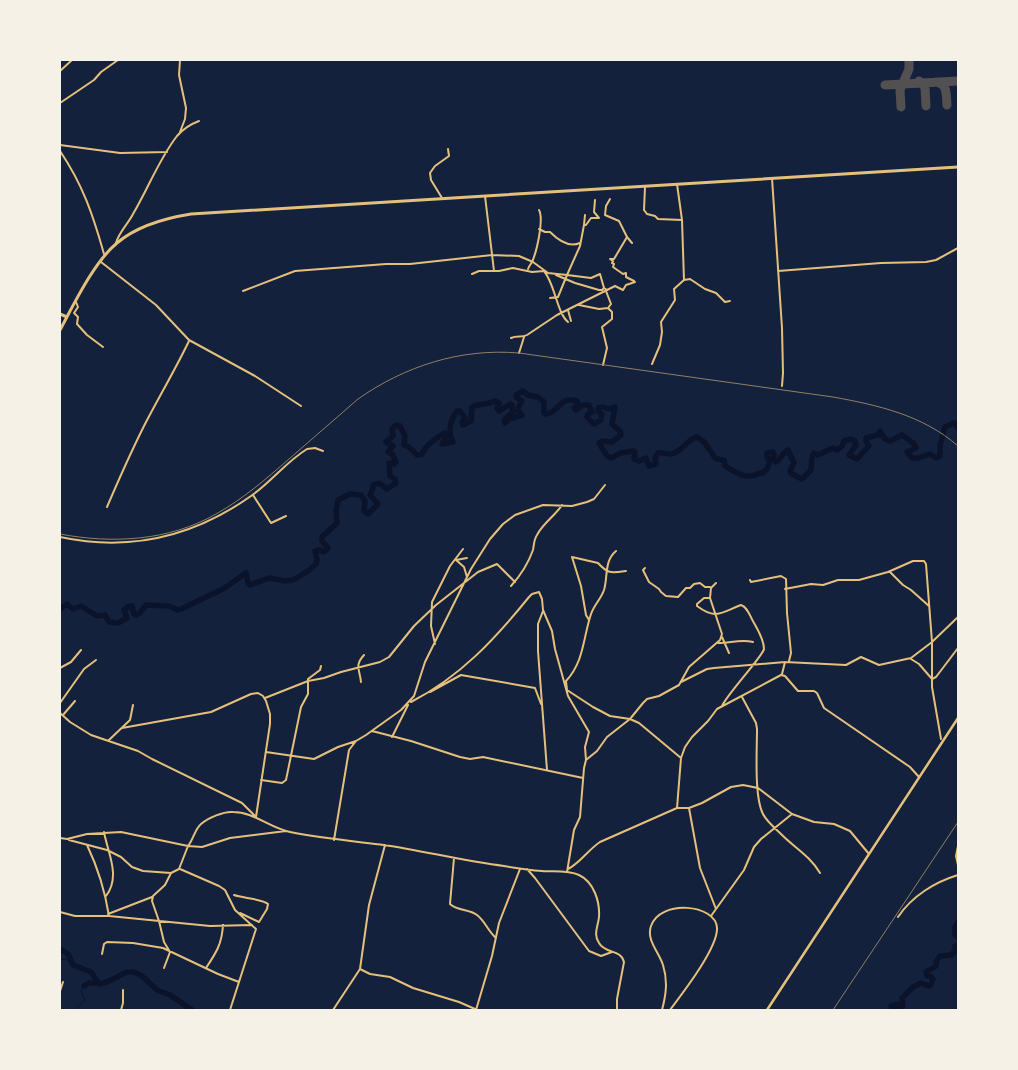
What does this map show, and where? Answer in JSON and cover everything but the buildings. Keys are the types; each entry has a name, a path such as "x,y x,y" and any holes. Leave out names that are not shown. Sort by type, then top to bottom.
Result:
{"highway":[{"path":"60,330 86,283 116,244 142,228 172,217 191,214 442,198 958,167"},
{"path":"60,314 67,317"}],"main road":[{"path":"767,1010 958,718"}],"street":[{"path":"60,71 72,60"},
{"path":"60,103 86,86 118,60"},
{"path":"116,244 118,237 133,215 167,152 179,134 185,119 186,108 179,75 180,60"},
{"path":"179,134 191,124 199,121"},
{"path":"60,146 120,153 167,152"},
{"path":"442,198 431,180 430,174 435,166 449,156 448,149"},
{"path":"60,151 75,173 90,206 105,256"},
{"path":"772,178 782,328 782,386"},
{"path":"677,184 682,220 684,280"},
{"path":"645,187 644,210 647,214 658,219 682,220"},
{"path":"485,196 494,271"},
{"path":"610,199 606,206 605,215 619,221 627,238 632,242"},
{"path":"584,224 586,225 592,218 599,218 594,212 595,200"},
{"path":"528,270 533,262 539,241 539,229 542,219 539,210"},
{"path":"557,297 581,243 585,215"},
{"path":"539,229 550,232 554,237 566,244 576,246 581,243"},
{"path":"519,353 524,337 562,312 615,286 623,290 626,284 629,285 634,282 626,277 626,273 623,274 613,267 613,260 610,259 614,259 618,255 627,238"},
{"path":"778,271 926,262 936,260 958,248"},
{"path":"244,291 296,271 410,264 492,255 519,256 533,262 544,271 552,282 564,319 568,322"},
{"path":"101,262 156,305 190,340 255,376 301,406"},
{"path":"472,274 479,271 513,268 532,272 544,271 574,284 606,290"},
{"path":"554,274 591,278 600,274 611,304 608,308"},
{"path":"652,364 660,345 661,322 675,300 674,289 684,280 690,279 705,289 716,293 725,302 730,301"},
{"path":"550,298 557,297"},
{"path":"76,301 78,307 74,313 78,316 77,324 87,335 103,347"},
{"path":"577,306 584,305 599,309 608,308"},
{"path":"603,365 607,348 602,327 612,319 612,312 608,308"},
{"path":"568,310 571,322"},
{"path":"511,338 518,335 524,337"},
{"path":"107,506 145,425 190,340"},
{"path":"60,537 96,543 138,542 173,536 218,516 252,495 307,449 315,448 323,451"},
{"path":"392,737 408,704 414,696 422,670 467,578 490,539 507,520 529,509 543,505 572,506 594,499 605,485"},
{"path":"252,495 271,523 286,516"},
{"path":"511,586 523,572 542,526 557,513 562,505"},
{"path":"435,644 431,626 432,602 450,566 463,549"},
{"path":"616,551 610,557 604,588 592,610 581,657 573,673 566,681 568,690 610,716 630,719 646,728 681,758"},
{"path":"589,620 586,615 581,586 572,557 598,563 606,571 613,573 626,572"},
{"path":"456,560 467,558"},
{"path":"456,560 464,567 467,578"},
{"path":"785,589 812,584 823,586 838,580 859,580 888,572 913,561 924,561 926,564 932,642 932,679 935,712 941,739"},
{"path":"265,698 308,681 380,662 389,657 414,626 432,608 478,572 497,564 515,582"},
{"path":"645,568 643,570 649,582 666,596 678,597 686,588 690,588 694,584 711,588"},
{"path":"888,572 929,606"},
{"path":"750,580 751,582 784,577 786,581 789,662"},
{"path":"716,583 711,588 710,598 729,653"},
{"path":"423,696 476,656 499,633 532,594 539,592 543,610 552,632 554,648 568,696 588,732 585,747 586,760 580,817 574,830 567,871"},
{"path":"710,598 698,602 697,606 708,614 716,616"},
{"path":"678,808 681,758 685,747 692,737 722,706 725,699 764,651 760,633 746,607 741,605 718,613 716,616"},
{"path":"543,610 538,624 538,651 547,770"},
{"path":"681,682 707,669 754,664 789,662 846,665 861,657 879,665 911,658 932,642 958,617"},
{"path":"586,760 597,752 608,737 630,719 647,699 676,688 689,667 718,643 722,637"},
{"path":"718,643 742,639 753,642"},
{"path":"932,679 936,677 958,648"},
{"path":"60,668 71,662 81,650"},
{"path":"361,682 358,662 364,655"},
{"path":"911,658 932,679"},
{"path":"60,703 84,669 96,660"},
{"path":"722,706 782,675 785,662"},
{"path":"261,780 285,783 301,707 308,694 308,681 311,676 320,670 321,666"},
{"path":"266,752 314,759 338,747 356,741 408,704 461,675 535,688 542,709"},
{"path":"782,675 798,690 814,691 817,693 824,708 910,767 920,777"},
{"path":"122,728 211,712 251,694 258,693 265,698 270,714 256,817"},
{"path":"742,697 756,722 758,788 760,805 764,816 783,836 814,862 820,873"},
{"path":"63,715 75,701"},
{"path":"109,740 131,717 133,705"},
{"path":"60,713 70,722 91,735 138,751 242,803 256,817"},
{"path":"372,731 460,758 483,757 584,778"},
{"path":"334,840 349,750 356,741"},
{"path":"567,871 600,842 678,808 689,808 731,787 743,785 758,788 792,814 814,822 834,824 850,831 869,854"},
{"path":"689,808 700,868 716,909"},
{"path":"60,838 107,850 121,857 132,867 143,871 171,873 179,869 188,846 201,824 218,815 233,812 256,817 286,831 334,840 386,845 520,869 567,871 579,875 593,888 599,917 596,938 600,946 619,953 623,957 624,962 617,999 617,1010"},
{"path":"711,916 744,870 754,847 792,814"},
{"path":"67,839 104,832 121,832 188,846 202,847 230,838 286,831"},
{"path":"104,832 107,850 114,870 114,881 106,896"},
{"path":"87,845 97,866 106,896 108,915"},
{"path":"333,1010 360,970 370,905 386,845"},
{"path":"958,846 956,856 958,865"},
{"path":"454,858 450,904 454,908 476,914 496,938"},
{"path":"179,869 219,886 224,890 235,910 256,931 230,1010"},
{"path":"360,970 390,978 477,1010 499,923 520,869"},
{"path":"527,869 536,878 589,951 601,956 612,952"},
{"path":"108,915 153,896 165,885 171,873"},
{"path":"898,918 906,906 932,886 958,875"},
{"path":"234,895 250,900 264,901 268,906 259,922 235,910"},
{"path":"153,896 153,908 159,921 164,942 170,952"},
{"path":"662,1010 666,991 666,978 663,964 650,938 651,926 657,916 668,909 680,907 695,909 711,916 716,922 718,929 708,956 670,1010"},
{"path":"60,912 75,916 108,915 210,926 252,925"},
{"path":"206,968 218,950 222,938 223,925"},
{"path":"102,954 106,943 119,942 155,946 239,982"},
{"path":"164,968 170,952"},
{"path":"60,991 63,982"},
{"path":"121,1010 123,990"}],"waterway":[{"path":"60,609 67,604 73,609 81,606 97,616 105,615 109,622 118,623 127,618 124,610 127,607 132,606 136,615 146,605 169,606 178,610 223,589 246,573 250,585 269,578 285,581 293,580 316,564 315,551 320,550 324,552 328,548 322,541 322,537 337,523 336,511 338,500 350,494 361,495 365,501 364,511 368,514 378,504 370,495 373,485 379,483 387,489 396,483 395,479 390,476 389,463 394,464 396,462 392,454 388,452 393,446 386,442 393,436 392,429 396,425 400,426 405,436 404,445 417,455 422,454 432,442 445,433 446,437 442,444 453,442 450,434 451,426 457,411 460,411 465,418 462,422 463,425 471,421 472,407 495,401 499,403 497,408 499,411 510,404 512,405 512,413 504,420 505,423 509,419 522,415 517,410 522,401 516,395 523,391 528,395 538,397 544,402 544,413 546,414 566,400 577,401 578,404 574,408 576,410 583,405 589,405 592,412 587,417 594,424 601,420 602,415 598,408 609,409 615,407 612,424 620,431 621,435 612,442 602,441 599,443 607,456 611,458 621,453 633,451 635,452 634,459 639,461 646,458 649,466 656,464 655,458 658,453 670,454 677,452 690,440 697,437 704,442 716,459 724,460 725,466 738,474 746,476 763,473 767,469 770,461 767,453 773,452 773,458 776,462 788,450 794,463 790,471 802,479 811,470 814,453 818,455 833,448 837,450 844,441 851,439 855,441 856,445 849,455 857,459 869,446 866,438 880,435 880,431 885,439 890,441 902,435 914,444 916,448 907,452 912,458 930,454 936,458 940,456 940,445 945,427 954,423 958,428"},
{"path":"958,922 955,927 955,935 958,937"},
{"path":"897,1010 893,1010 891,1006 897,1004 901,1007 903,1006 902,998 913,987 921,983 931,985 933,979 927,976 926,972 936,966 940,956 951,955 956,951 955,946 958,945"},
{"path":"60,949 68,954 73,965 91,972 99,984 127,972 134,972 142,976 157,990 170,995 192,1010"},
{"path":"60,960 65,959 73,963"},
{"path":"84,986 89,983 98,983"},
{"path":"75,1010 85,1000 81,991 84,986"}],"taxiway":[{"path":"901,107 900,90 909,69 909,60"},
{"path":"919,81 925,87 926,106"},
{"path":"885,85 958,81"},
{"path":"936,82 943,85 947,105"}],"railway":[{"path":"60,534 100,539 140,538 160,535 198,523 236,502 358,399 376,387 395,377 434,362 476,353 519,353 850,400 883,408 915,419 930,426 958,446"},
{"path":"833,1010 958,822"}]}
